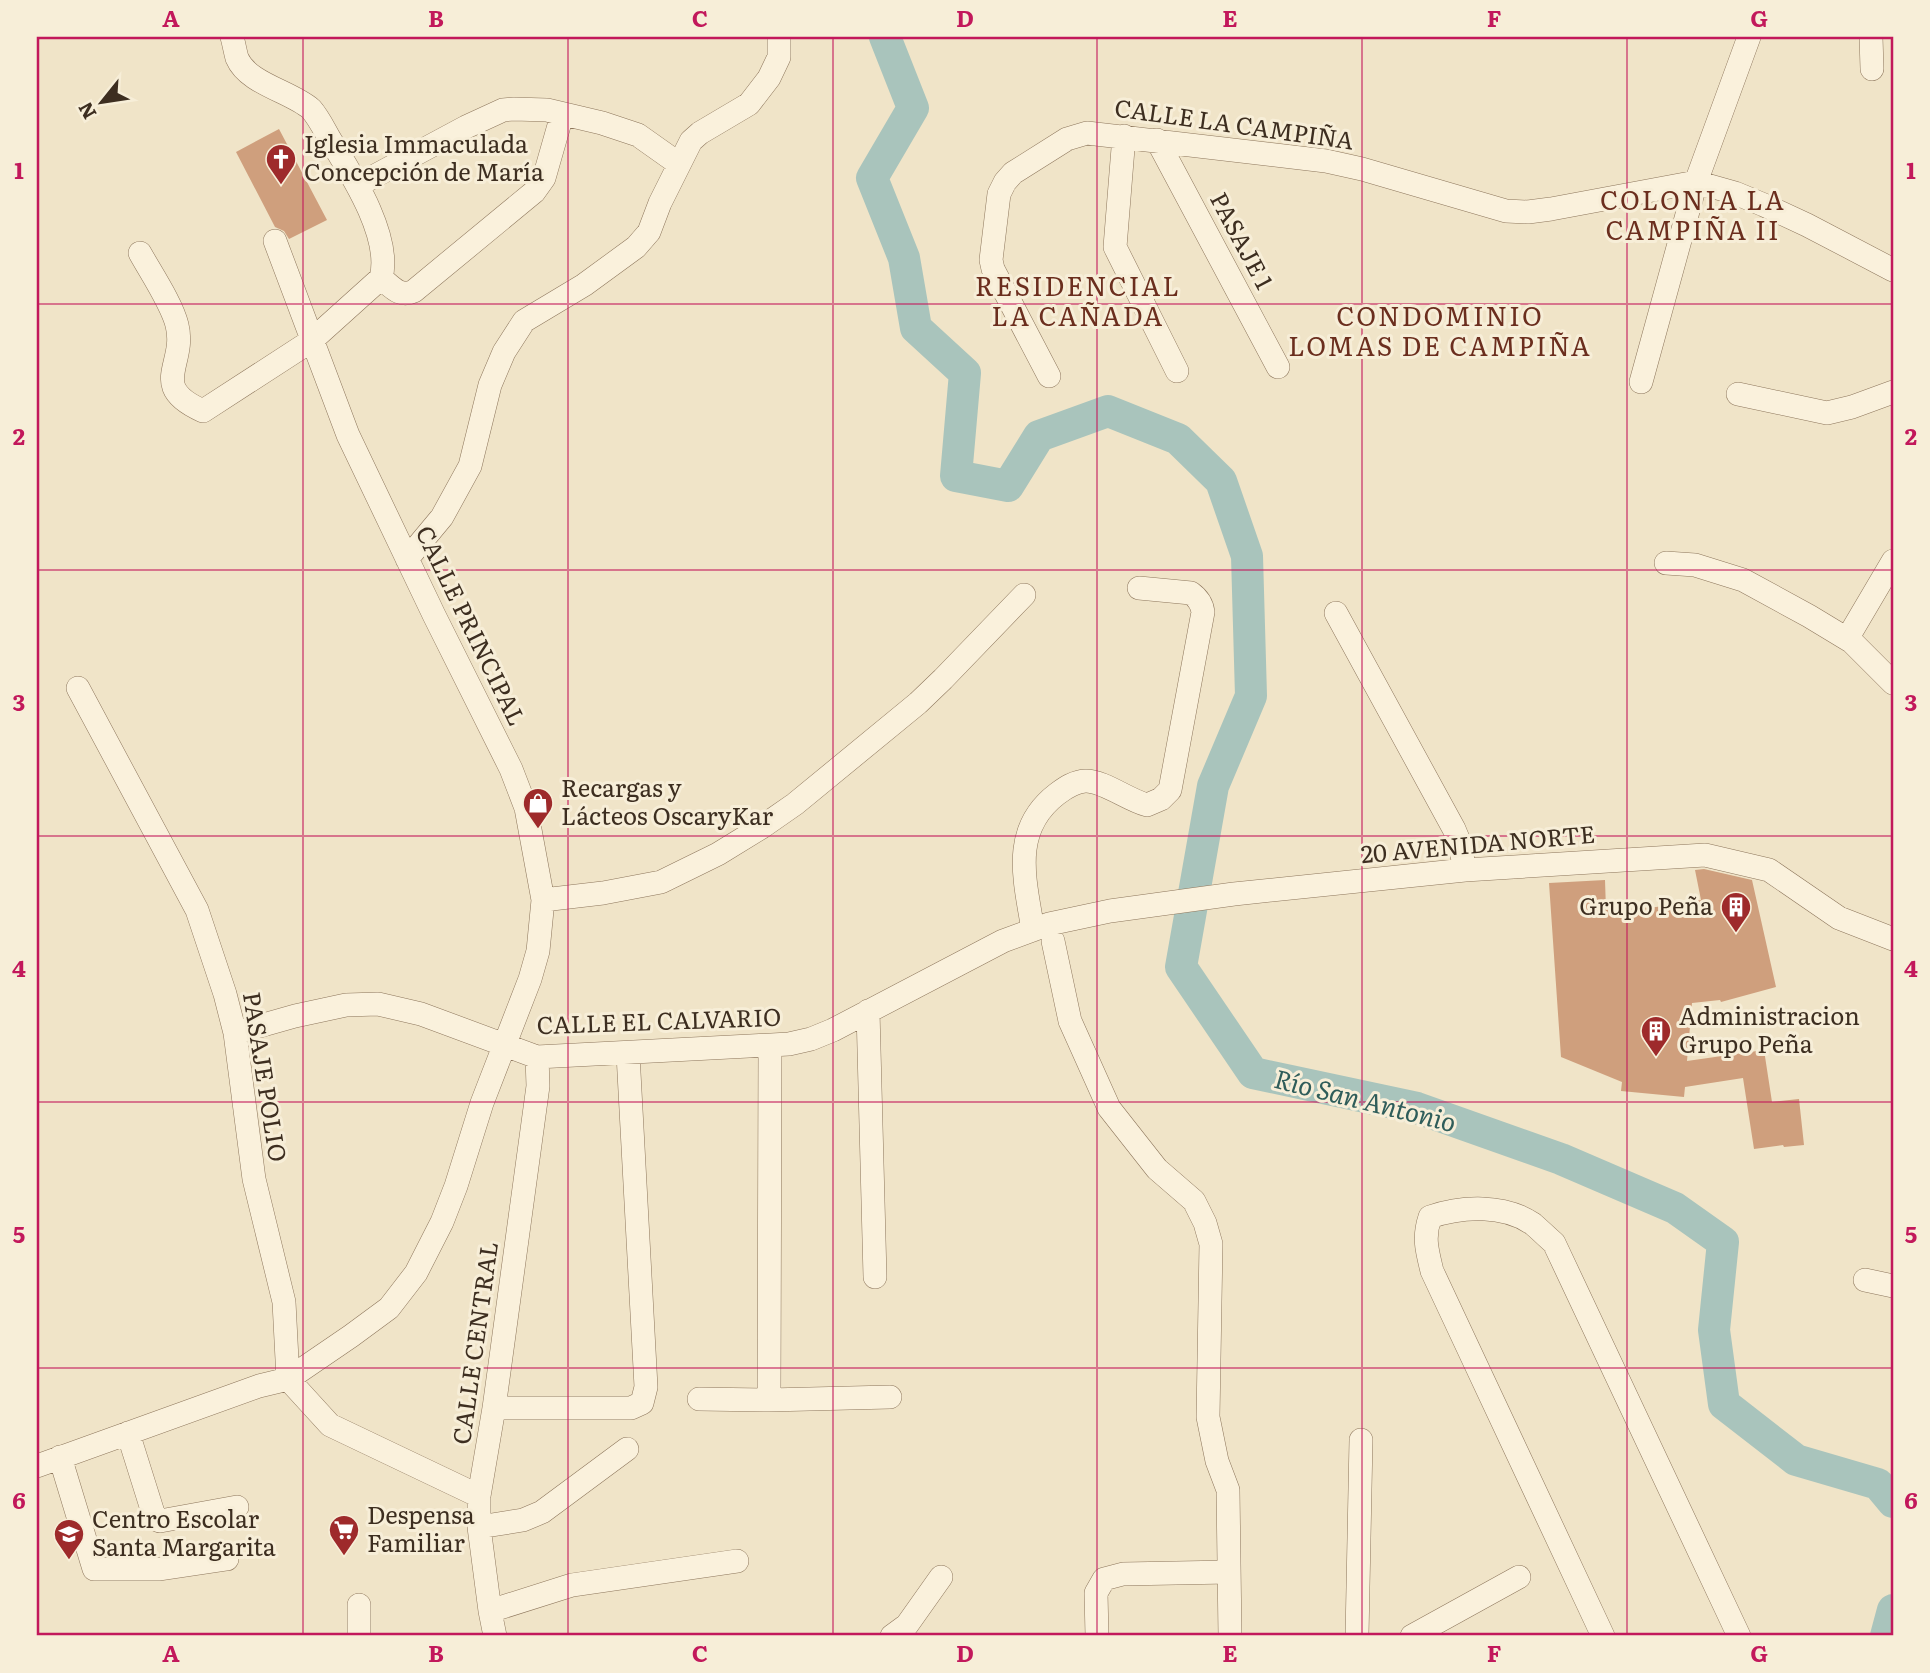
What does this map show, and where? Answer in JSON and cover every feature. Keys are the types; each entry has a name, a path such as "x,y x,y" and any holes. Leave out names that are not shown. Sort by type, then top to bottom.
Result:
{"street":[{"path":"140,253 177,323 180,341 172,374 172,386 191,405 203,411 311,341 381,278 384,266 377,230 358,185 311,110 245,69 237,57 232,37"},
{"path":"407,559 442,517 470,466 490,385 504,352 524,321 584,285 636,247 649,232 660,203 691,141 701,132 749,104 769,78 779,57 779,37"},
{"path":"1641,382 1696,182 1749,37"},
{"path":"1871,37 1872,69"},
{"path":"358,185 503,110 547,110 602,123 638,135 679,164"},
{"path":"381,278 401,294 414,291 534,191 544,178 562,115"},
{"name":"CALLE LA CAMPIÑA","path":"1049,376 996,278 991,260 999,194 1013,173 1067,139 1087,133 1326,161 1516,212 1551,209 1696,182 1764,205 1893,270"},
{"path":"1124,136 1115,247 1177,371"},
{"name":"PASAJE 1","path":"1157,140 1278,367"},
{"name":"CALLE PRINCIPAL","path":"275,241 348,435 511,769 526,808 544,900 538,951 505,1045"},
{"path":"1738,394 1827,413 1893,392"},
{"path":"1846,639 1893,561"},
{"path":"1666,563 1695,565 1743,580 1846,639 1893,683"},
{"path":"1139,588 1191,593 1197,598 1203,612 1170,790 1161,799 1147,804 1095,783 1084,781 1065,788 1048,801 1033,820 1026,835 1025,878 1045,932 1070,1021 1109,1108 1157,1170 1194,1201 1205,1223 1211,1244 1208,1417 1217,1461 1228,1490 1230,1636"},
{"path":"544,900 603,894 661,882 718,854 762,827 795,804 918,703 1024,595"},
{"path":"1336,614 1454,829 1465,870"},
{"name":"PASAJE POLIO","path":"78,688 197,910 225,994 235,1032 254,1180 284,1302 288,1379"},
{"name":"20 AVENIDA NORTE","path":"1045,932 1110,911 1234,894 1465,870 1705,855 1769,870 1839,918 1893,939"},
{"name":"CALLE EL CALVARIO","path":"37,1466 259,1386 288,1379 389,1308 416,1273 442,1222 482,1103 505,1045 537,1057 770,1046 811,1039 1003,942 1045,932"},
{"path":"235,1032 346,1005 378,1004 421,1014 505,1045"},
{"path":"868,1011 875,1277"},
{"path":"769,1400 770,1046"},
{"path":"495,1408 631,1408 642,1403 646,1387 628,1054"},
{"name":"CALLE CENTRAL","path":"495,1636 480,1527 479,1496 495,1408 538,1086 537,1057"},
{"path":"1602,1636 1432,1271 1425,1231 1430,1217 1449,1210 1507,1212 1532,1224 1554,1243 1739,1636"},
{"path":"1865,1280 1893,1286"},
{"path":"288,1379 330,1424 385,1458 479,1496"},
{"path":"699,1399 890,1397"},
{"path":"128,1433 155,1519 160,1521 237,1507"},
{"path":"1357,1636 1360,1440"},
{"path":"480,1527 523,1520 542,1512 627,1449"},
{"path":"61,1457 94,1569 160,1569 227,1559"},
{"path":"490,1611 572,1585 737,1561"},
{"path":"1097,1636 1096,1593 1104,1579 1123,1573 1229,1572"},
{"path":"892,1636 907,1625 941,1577"},
{"path":"1412,1636 1519,1577"},
{"path":"359,1605 359,1636"}],"building":[{"name":"Iglesia Immaculada Concepción de María","path":"279,129 327,220 289,239 284,231 275,227 236,152"},
{"path":"1704,869 1752,880 1776,987 1721,1002 1692,1003 1687,1061 1764,1050 1772,1102 1799,1099 1804,1145 1754,1149 1743,1078 1685,1087 1684,1097 1621,1091 1622,1082 1561,1057 1549,883 1605,880 1606,910 1656,907 1701,900 1695,870"}],"waterway":[{"name":"Río San Antonio","path":"885,37 913,108 872,178 904,258 916,328 965,373 956,476 1008,486 1039,436 1108,411 1178,439 1221,481 1247,556 1251,696 1213,786 1181,967 1253,1073 1417,1108 1561,1159 1675,1208 1723,1242 1714,1330 1724,1404 1796,1460 1878,1484 1893,1502"},
{"name":"Río San Antonio","path":"1886,1636 1893,1610"}],"place":[{"name":"Iglesia Immaculada Concepción de María","path":"281,186"},
{"name":"Recargas y Lácteos OscaryKar","path":"538,830"},
{"name":"Grupo Peña","path":"1736,934"},
{"name":"Administracion Grupo Peña","path":"1656,1058"},
{"name":"Despensa Familiar","path":"344,1557"},
{"name":"Centro Escolar Santa Margarita","path":"69,1561"}],"district":[{"name":"COLONIA LA CAMPIÑA II","path":"1693,216"},
{"name":"RESIDENCIAL LA CAÑADA","path":"1078,302"},
{"name":"CONDOMINIO LOMAS DE CAMPIÑA","path":"1440,332"}]}
